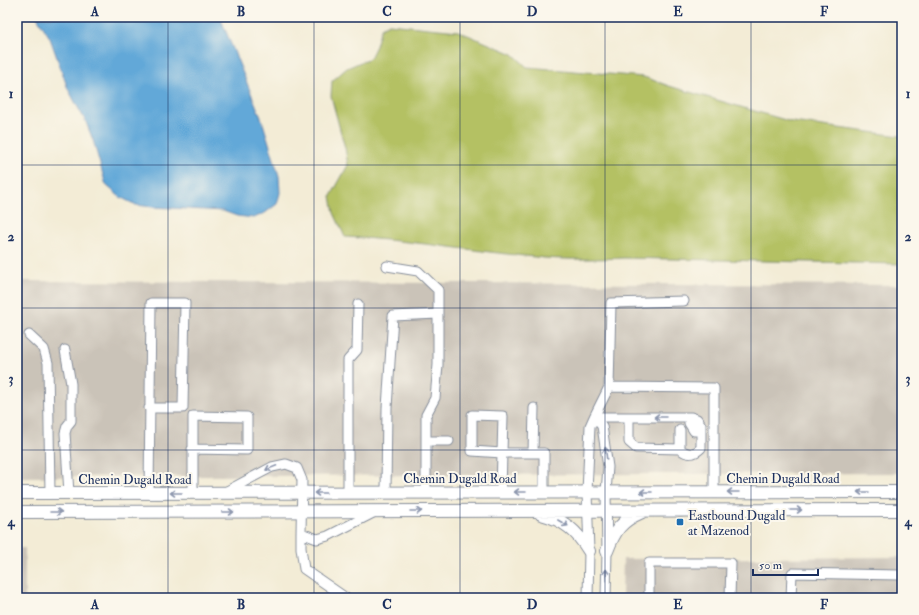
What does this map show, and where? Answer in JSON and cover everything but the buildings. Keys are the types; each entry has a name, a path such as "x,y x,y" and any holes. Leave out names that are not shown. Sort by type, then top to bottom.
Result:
{"main road":[{"name":"Chemin Dugald Road","path":"17,493 902,492"},
{"path":"526,510 553,517 571,528 581,538 589,551"},
{"path":"607,551 613,534 621,525 630,517 646,510"},
{"path":"17,512 902,510"}],"street":[{"path":"387,266 418,271 438,290 437,371 435,398 426,415 426,492"},
{"path":"588,598 589,551 587,492 590,426 608,387 610,303 684,301"},
{"path":"148,493 151,303 185,303 182,408"},
{"path":"348,493 348,360 357,350 358,304"},
{"path":"386,492 387,408 393,316 438,314"},
{"path":"28,335 44,349 48,363 50,493"},
{"path":"65,350 71,384 71,421 67,426 65,433 68,493"},
{"path":"608,387 714,388 714,493"},
{"path":"149,408 182,408 193,416 247,417 248,450 192,449"},
{"path":"533,453 534,408"},
{"path":"502,492 502,453 503,416 472,415 472,451 502,453 544,453 544,492"},
{"path":"193,416 193,493"},
{"path":"594,417 629,417 691,417 689,423 694,431 700,431 701,448 690,454 683,452 680,449 636,448 629,442 629,417"},
{"path":"594,417 602,426 608,467 606,492 606,598"},
{"path":"680,430 680,449"},
{"path":"426,441 449,441"},
{"path":"223,493 272,467 286,464 297,468 302,480 301,548 304,569 346,598"},
{"path":"301,533 317,539 328,536 376,511"},
{"path":"650,598 650,564 731,563 730,598"},
{"path":"791,598 792,573 878,573 899,575 902,577"}],"shaded area":[{"path":"17,281 902,285 902,473 17,477"},
{"path":"17,548 25,548 25,598 17,598"},
{"path":"902,557 902,598 622,598 623,559"}],"green space":[{"path":"389,24 458,31 513,54 527,67 644,77 669,86 792,122 900,136 902,138 902,264 624,258 555,259 395,241 345,237 334,213 331,196 348,165 331,96 332,81 347,68 370,58 376,46 381,28"}],"water":[{"path":"37,17 220,17 262,120 279,176 280,193 277,204 265,213 254,218 237,216 223,211 136,205 120,197 106,185 93,140 86,122 68,89 50,38"}],"place":[{"name":"Eastbound Dugald at Mazenod","path":"680,522"}]}
